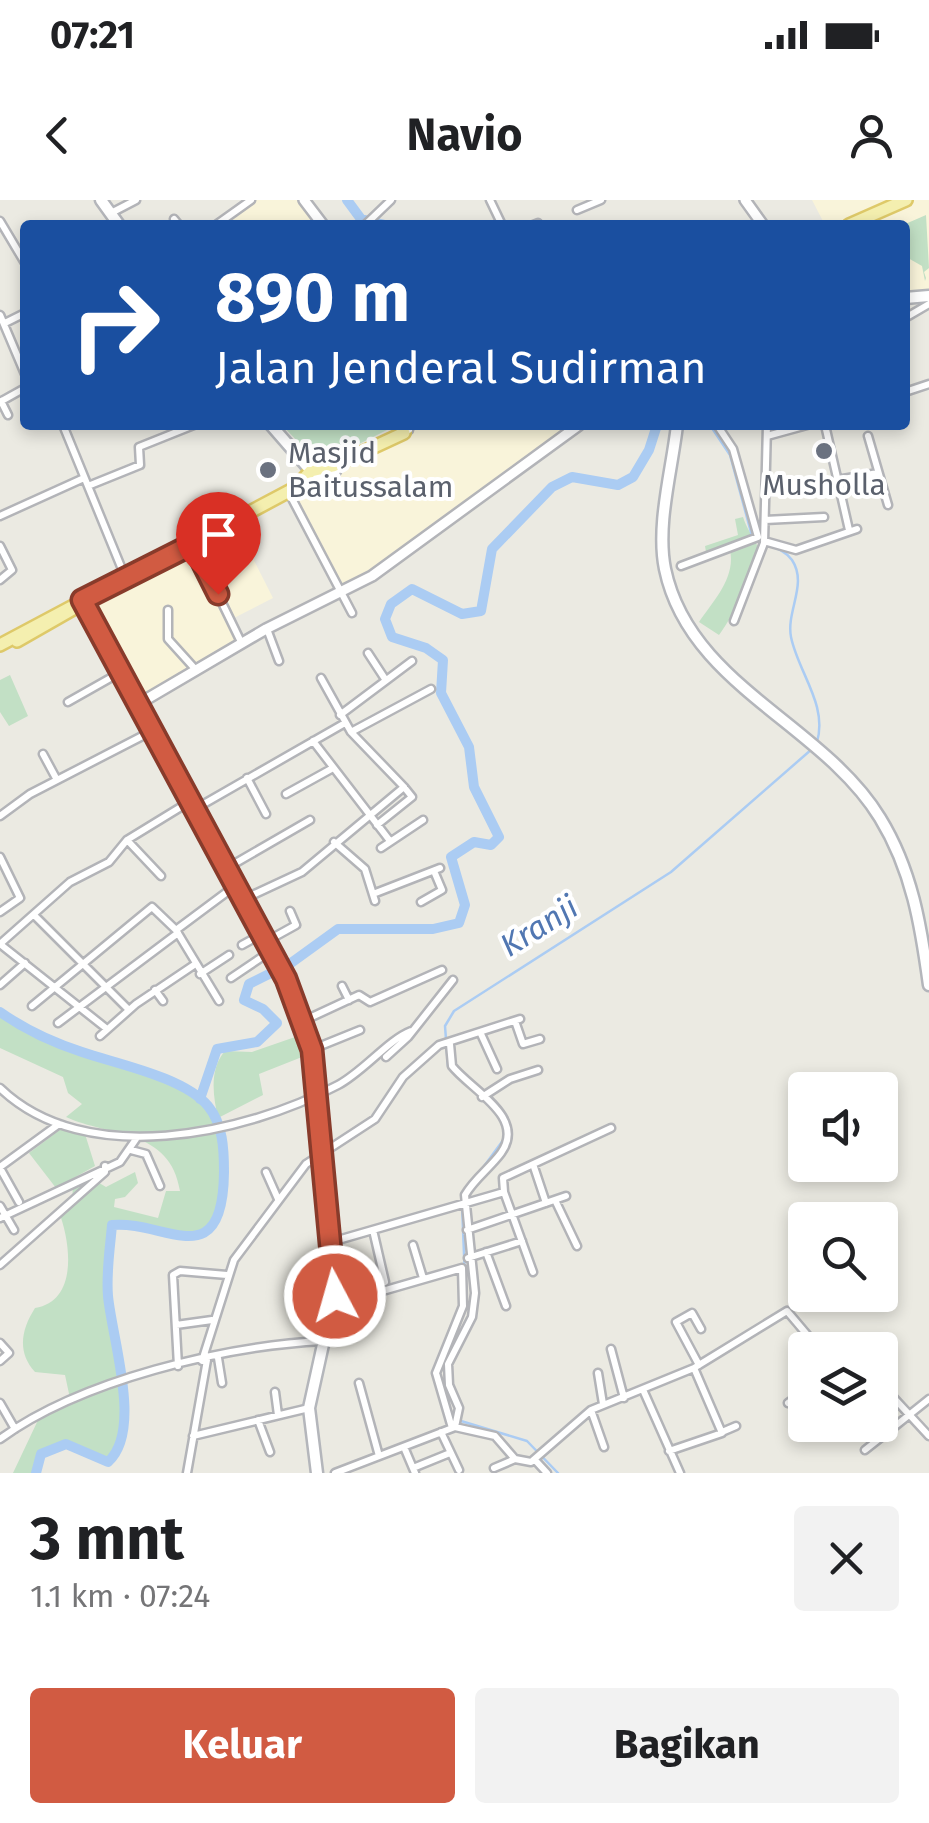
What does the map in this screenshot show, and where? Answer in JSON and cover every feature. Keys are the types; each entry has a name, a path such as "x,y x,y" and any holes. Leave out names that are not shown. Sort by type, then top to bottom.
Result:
{"main road":[{"path":"102,200 116,220"},
{"path":"858,220 883,205 906,200"},
{"path":"275,430 306,468"},
{"path":"306,468 332,466 405,430"},
{"path":"1,644 293,488 335,472 406,430"},
{"path":"676,430 664,543 672,597 696,640 821,754 880,818 917,902 929,985"},
{"path":"293,488 306,468"},
{"path":"86,600 286,979 312,1050 334,1305 309,1408 314,1472"}],"street":[{"path":"111,213 136,200"},
{"path":"223,220 251,200"},
{"path":"304,200 319,220"},
{"path":"370,220 391,200"},
{"path":"577,210 600,200"},
{"path":"0,221 20,255"},
{"path":"2,319 20,362"},
{"path":"1,402 8,415"},
{"path":"65,430 126,580"},
{"path":"0,516 140,464 139,447 182,430"},
{"path":"140,703 266,629 372,576 572,430"},
{"path":"720,430 733,448 759,542"},
{"path":"734,621 764,520 767,430"},
{"path":"767,436 789,430"},
{"path":"681,566 759,542 796,550 853,530 825,430"},
{"path":"868,436 888,505"},
{"path":"766,492 878,473"},
{"path":"293,488 352,614"},
{"path":"764,520 824,518"},
{"path":"193,544 242,644"},
{"path":"0,546 12,572 0,580"},
{"path":"168,610 168,639 196,671"},
{"path":"266,629 278,661"},
{"path":"368,653 386,679"},
{"path":"107,1029 0,944 70,882 109,862 127,840 313,740 412,661"},
{"path":"68,702 122,672"},
{"path":"320,678 351,732 412,797 377,825"},
{"path":"351,732 431,689"},
{"path":"0,816 58,780 154,730"},
{"path":"313,740 390,841"},
{"path":"43,754 58,780"},
{"path":"286,794 332,768"},
{"path":"247,778 266,814"},
{"path":"243,900 302,872 404,787"},
{"path":"228,868 310,820"},
{"path":"380,848 423,820"},
{"path":"127,840 161,876"},
{"path":"334,842 365,869 374,898 437,870 442,890 421,902"},
{"path":"0,857 20,898 0,912"},
{"path":"58,1023 235,886"},
{"path":"32,1006 154,906 177,931 194,966 219,1001"},
{"path":"231,978 267,944 296,924 290,911"},
{"path":"34,915 129,1010"},
{"path":"242,944 267,944"},
{"path":"200,974 228,955"},
{"path":"0,986 25,963"},
{"path":"100,1036 155,990 194,966"},
{"path":"303,1021 361,994 370,1002 442,970"},
{"path":"1,1093 60,1124 136,1138 200,1130 316,1097 376,1064 411,1031 453,980"},
{"path":"342,986 348,1000"},
{"path":"155,990 164,1000"},
{"path":"187,1473 212,1320 227,1275 278,1199 323,1152 375,1119 403,1076 447,1044 517,1020 523,1044 540,1039"},
{"path":"312,1050 360,1030"},
{"path":"481,1034 497,1068"},
{"path":"335,1473 355,1470 379,1456 441,1432 454,1424 459,1408 447,1372 474,1309 464,1203 468,1190 508,1140 502,1112 452,1066 447,1044"},
{"path":"482,1097 504,1082 538,1070"},
{"path":"18,1202 0,1167 60,1124"},
{"path":"533,1272 504,1192 503,1178 534,1167 611,1128"},
{"path":"3,1217 61,1192 104,1166 120,1162 132,1150 136,1138"},
{"path":"132,1150 148,1155 160,1186"},
{"path":"0,1266 105,1172 104,1166"},
{"path":"534,1167 577,1246"},
{"path":"266,1172 278,1199"},
{"path":"330,1242 504,1192"},
{"path":"467,1230 566,1196"},
{"path":"0,1206 14,1230"},
{"path":"374,1230 385,1282"},
{"path":"468,1258 522,1241"},
{"path":"413,1245 422,1278"},
{"path":"486,1252 506,1306"},
{"path":"334,1305 458,1266 463,1270 462,1306 436,1373 454,1424"},
{"path":"178,1366 174,1275 180,1271 227,1275"},
{"path":"454,1424 497,1437 516,1458 527,1463 591,1410 644,1392 696,1367 786,1311 804,1332"},
{"path":"701,1329 692,1313 676,1322 722,1432"},
{"path":"176,1325 212,1320"},
{"path":"0,1440 15,1429 135,1378 205,1360 324,1341"},
{"path":"0,1344 9,1354 0,1361"},
{"path":"611,1349 624,1398"},
{"path":"218,1358 222,1382"},
{"path":"598,1373 604,1404"},
{"path":"359,1383 379,1456"},
{"path":"275,1392 278,1414"},
{"path":"644,1392 680,1473"},
{"path":"898,1423 929,1398"},
{"path":"0,1403 15,1429"},
{"path":"898,1404 929,1436"},
{"path":"194,1436 309,1408"},
{"path":"591,1410 604,1447"},
{"path":"258,1420 270,1452"},
{"path":"670,1452 736,1426"},
{"path":"441,1432 459,1470"},
{"path":"865,1450 875,1442"},
{"path":"404,1447 414,1470 450,1453"},
{"path":"539,1456 546,1473"},
{"path":"494,1468 516,1458"}],"shaded area":[{"path":"252,200 304,200 320,220 224,220"},
{"path":"812,200 929,200 929,296 910,298 910,220 822,220"},
{"path":"408,430 572,430 372,576 342,591 288,491"},
{"path":"235,523 273,598 232,619 244,642 142,702 87,601"}],"green space":[{"path":"926,215 929,268 924,272 925,281 922,266 910,259 910,222"},
{"path":"287,430 387,430 319,464"},
{"path":"743,517 757,545 756,565 719,635 699,622 727,580 730,550 707,558 705,546 738,535 735,519"},
{"path":"10,675 28,716 9,726 0,712 0,680"},
{"path":"0,1012 61,1044 183,1087 208,1106 220,1129 224,1172 221,1205 214,1224 202,1234 187,1236 112,1226 108,1296 124,1407 118,1448 108,1462 65,1445 41,1454 36,1473 13,1473 39,1418 71,1403 65,1375 35,1372 29,1364 23,1349 24,1333 35,1308 59,1295 65,1283 68,1255 59,1212 72,1203 73,1185 89,1177 106,1187 135,1172 138,1183 125,1197 115,1199 114,1207 158,1218 166,1191 180,1191 174,1171 151,1145 66,1117 82,1104 68,1093 63,1077 0,1048"},
{"path":"298,1036 302,1057 259,1074 263,1095 218,1118 214,1074 225,1051 252,1052"},
{"path":"61,1129 85,1134 95,1166 56,1188 29,1153"}],"waterway":[{"name":"Kranji","path":"347,200 365,220"},
{"name":"Kranji","path":"200,1099 217,1049 257,1042 277,1023 263,1009 244,1000 249,984 291,963 338,929 433,929 459,923 465,905 451,857 474,842 491,845 499,837 474,787 469,747 441,693 443,660 426,648 392,637 385,619 391,604 412,589 462,614 481,611 492,549 552,487 572,477 618,485 633,477 655,430"},
{"name":"Kranji","path":"713,430 730,455 752,536 783,552 796,569 791,637 819,715 817,742"},
{"name":"Kranji","path":"479,1096 448,1066 445,1026 454,1011 671,872 812,749"},
{"path":"0,1012 50,1040 183,1087 208,1106 217,1121 224,1155 221,1204 214,1224 202,1234 188,1236 112,1225 108,1296 124,1407 118,1448 108,1462 66,1444 41,1454 36,1473"},
{"name":"Kranji","path":"482,1169 504,1139"},
{"name":"Kranji","path":"462,1205 466,1302"},
{"name":"Kranji","path":"459,1325 465,1310"},
{"name":"Kranji","path":"461,1421 527,1441 558,1473"}],"place":[{"name":"Musholla","path":"824,451"},
{"name":"Masjid Baitussalam","path":"268,470"}],"route":[{"path":"218,594 193,544 105,592 82,600 212,837 286,979 303,1021 312,1050 335,1296"}]}
